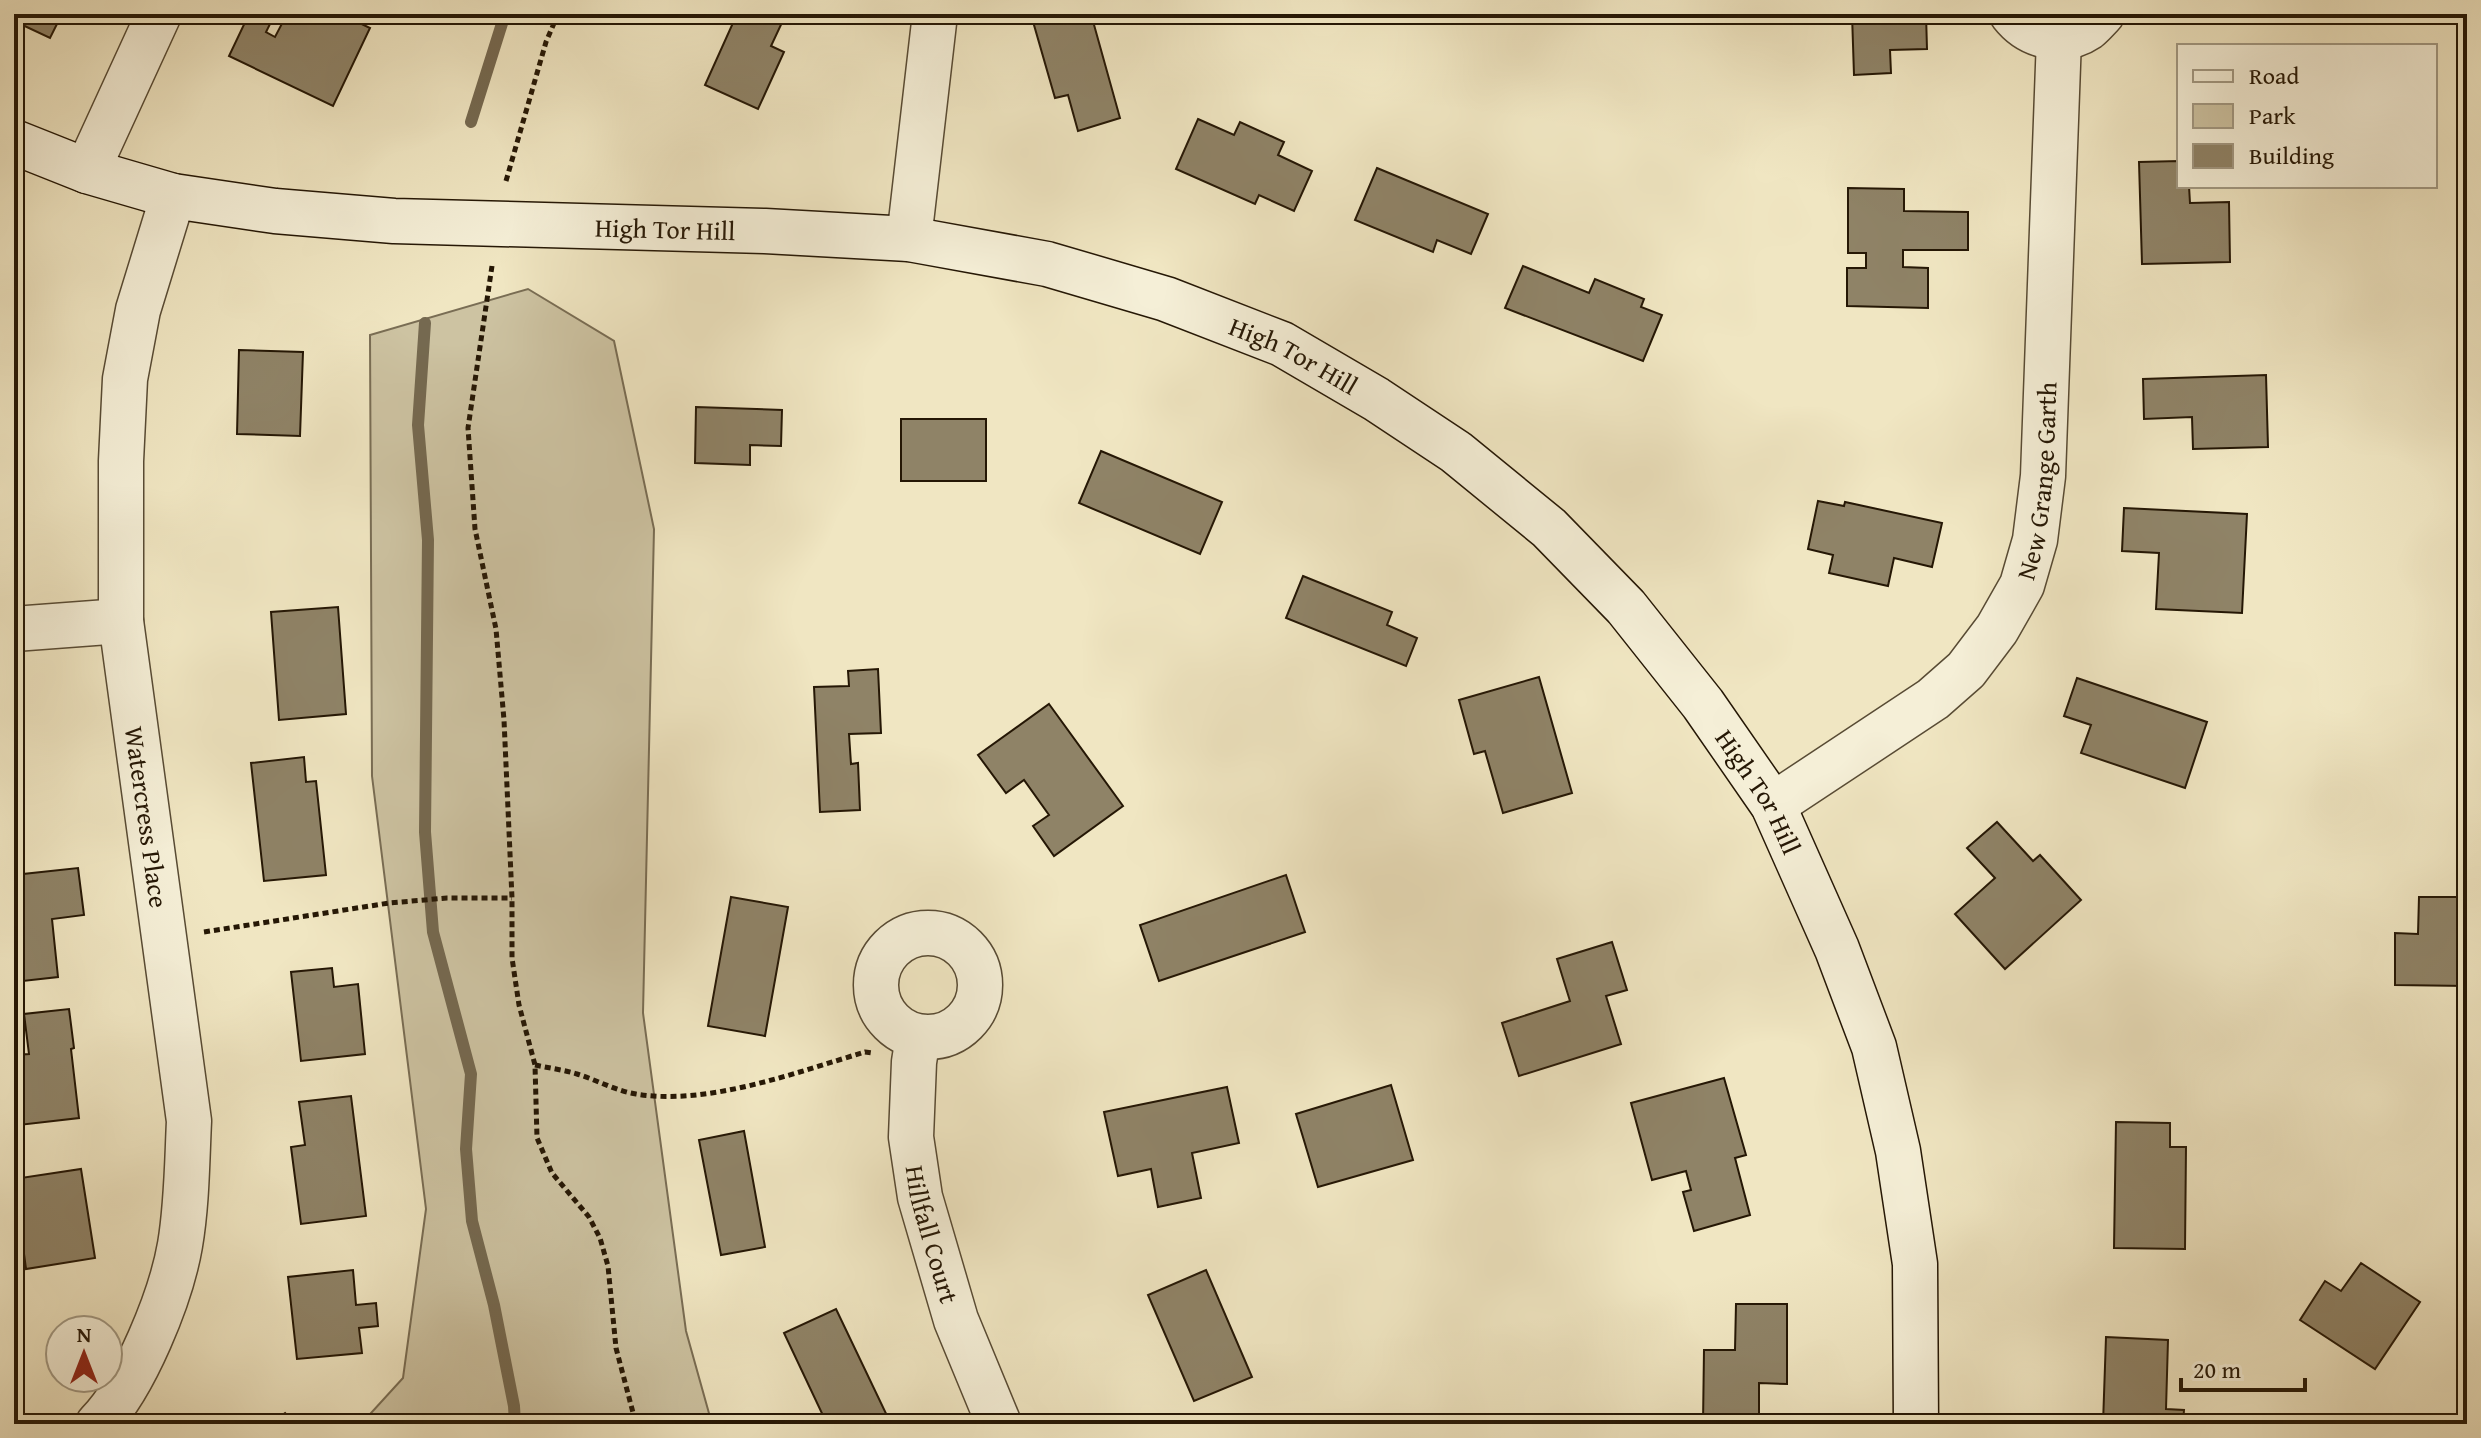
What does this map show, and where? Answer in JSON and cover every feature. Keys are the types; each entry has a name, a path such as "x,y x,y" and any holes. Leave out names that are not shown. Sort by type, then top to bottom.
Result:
{"street":[{"path":"87,171 159,14"},
{"path":"909,239 935,14"},
{"path":"2012,14 2028,29 2043,36 2059,38 2086,29 2102,14"},
{"name":"New Grange Garth","path":"1773,805 1933,699 1966,670 1997,629 2022,585 2035,540 2043,476 2059,38"},
{"name":"High Tor Hill","path":"14,142 87,171 173,196 275,211 394,221 765,231 909,239 1047,264 1166,299 1282,344 1376,399 1456,452 1549,528 1626,607 1703,704 1773,805 1837,949 1874,1047 1898,1151 1915,1264 1916,1424"},
{"name":"Watercress Place","path":"98,1424 112,1410 141,1357 163,1304 180,1247 186,1185 189,1121 121,621 121,461 125,379 138,310 173,196"},
{"path":"14,629 121,621"},
{"name":"Hillfall Court","path":"916,1050 911,1137 920,1197 956,1320 999,1424"}],"path":[{"path":"558,14 546,42 508,170 468,428 475,529 496,629 504,720 512,958 519,1005 535,1065 537,1138 552,1173 589,1217 600,1238 608,1266 616,1348 636,1424"},
{"path":"164,938 389,903 447,898 512,898"},
{"path":"535,1065 576,1074 633,1094 661,1096 721,1092 865,1052 916,1050"}],"green space":[{"path":"528,289 614,341 654,529 643,1013 686,1331 712,1424 361,1424 403,1378 426,1209 372,776 370,335"}],"building":[{"path":"14,14 62,14 50,38 14,21"},
{"path":"249,14 260,14 272,20 266,32 275,37 287,14 341,14 370,28 333,106 229,56"},
{"path":"737,14 786,14 771,46 784,52 758,109 705,85"},
{"path":"1043,14 1091,14 1120,118 1078,131 1068,95 1055,98 1032,18"},
{"path":"1852,14 1926,14 1927,49 1890,50 1891,73 1854,75"},
{"path":"2267,14 2295,14 2270,22"},
{"path":"1198,119 1234,135 1240,122 1284,142 1278,155 1312,171 1294,211 1259,195 1255,204 1176,169"},
{"path":"2177,161 2177,188 2189,188 2190,203 2229,202 2230,262 2142,264 2139,162"},
{"path":"1377,168 1488,214 1471,254 1437,240 1433,252 1355,220"},
{"path":"1848,188 1904,189 1904,211 1968,212 1968,250 1903,250 1903,267 1928,268 1928,308 1847,306 1847,268 1866,268 1866,253 1848,253"},
{"path":"1523,266 1589,293 1595,279 1644,299 1641,307 1662,315 1643,361 1505,308"},
{"path":"14,281 22,285 14,300"},
{"path":"239,350 303,352 300,436 237,434"},
{"path":"2266,375 2268,447 2193,449 2192,417 2144,419 2143,379"},
{"path":"696,407 782,410 781,446 750,445 750,465 695,463"},
{"path":"901,419 986,419 986,481 901,481"},
{"path":"1101,451 1222,502 1200,554 1079,503"},
{"path":"1818,501 1844,506 1845,502 1942,523 1932,567 1894,558 1888,586 1829,573 1833,555 1808,549"},
{"path":"2124,508 2247,514 2242,613 2156,609 2159,553 2122,551"},
{"path":"2462,539 2467,539 2467,603 2463,603"},
{"path":"1303,576 1392,612 1387,625 1417,638 1406,666 1286,618"},
{"path":"338,607 346,714 279,720 271,612"},
{"path":"878,669 881,733 849,734 851,764 858,763 860,810 820,812 814,687 849,686 848,671"},
{"path":"1539,677 1572,793 1503,813 1485,751 1474,754 1459,700"},
{"path":"2077,678 2207,722 2185,788 2081,753 2091,725 2064,716"},
{"path":"1049,704 1123,806 1054,856 1033,826 1049,815 1024,780 1006,793 978,755"},
{"path":"14,720 22,720 24,780 14,780"},
{"path":"304,757 306,782 316,781 326,875 264,881 251,763"},
{"path":"1997,822 2033,861 2040,855 2081,900 2005,969 1955,914 1995,878 1967,848"},
{"path":"78,868 84,915 52,919 58,977 14,982 14,875"},
{"path":"1286,875 1305,932 1159,981 1140,925"},
{"path":"731,897 788,907 765,1036 708,1026"},
{"path":"2419,897 2461,897 2460,932 2467,932 2467,986 2395,985 2395,933 2418,934"},
{"path":"1612,942 1627,990 1606,996 1621,1044 1519,1076 1502,1023 1570,1001 1557,959"},
{"path":"332,968 334,987 358,984 365,1054 301,1061 291,972"},
{"path":"69,1009 79,1118 19,1125 14,1055 29,1054 24,1014"},
{"path":"1724,1078 1746,1155 1735,1158 1750,1215 1694,1231 1683,1192 1691,1190 1686,1171 1652,1180 1631,1103"},
{"path":"1391,1085 1413,1160 1318,1187 1296,1114"},
{"path":"1227,1087 1239,1143 1192,1153 1201,1198 1158,1207 1151,1169 1118,1176 1104,1112"},
{"path":"351,1096 366,1216 301,1224 291,1147 305,1145 299,1102"},
{"path":"2116,1122 2170,1123 2170,1147 2186,1147 2185,1249 2114,1248"},
{"path":"744,1131 765,1247 721,1255 699,1140"},
{"path":"81,1169 95,1258 26,1269 14,1179"},
{"path":"2361,1263 2420,1302 2375,1369 2300,1320 2325,1281 2341,1291"},
{"path":"353,1270 356,1305 376,1303 378,1326 359,1328 362,1353 297,1359 288,1277"},
{"path":"1206,1270 1252,1377 1194,1401 1148,1295"},
{"path":"1736,1304 1787,1304 1787,1384 1759,1383 1759,1424 1703,1424 1704,1350 1735,1350"},
{"path":"836,1309 891,1424 827,1424 784,1333"},
{"path":"2106,1337 2168,1340 2166,1409 2184,1410 2183,1424 2103,1424"},
{"path":"285,1413 294,1424 270,1424"}],"waterway":[{"path":"471,122 505,14"},
{"path":"425,323 418,425 428,540 425,832 433,932 471,1074 466,1149 472,1221 494,1305 515,1424"}]}
